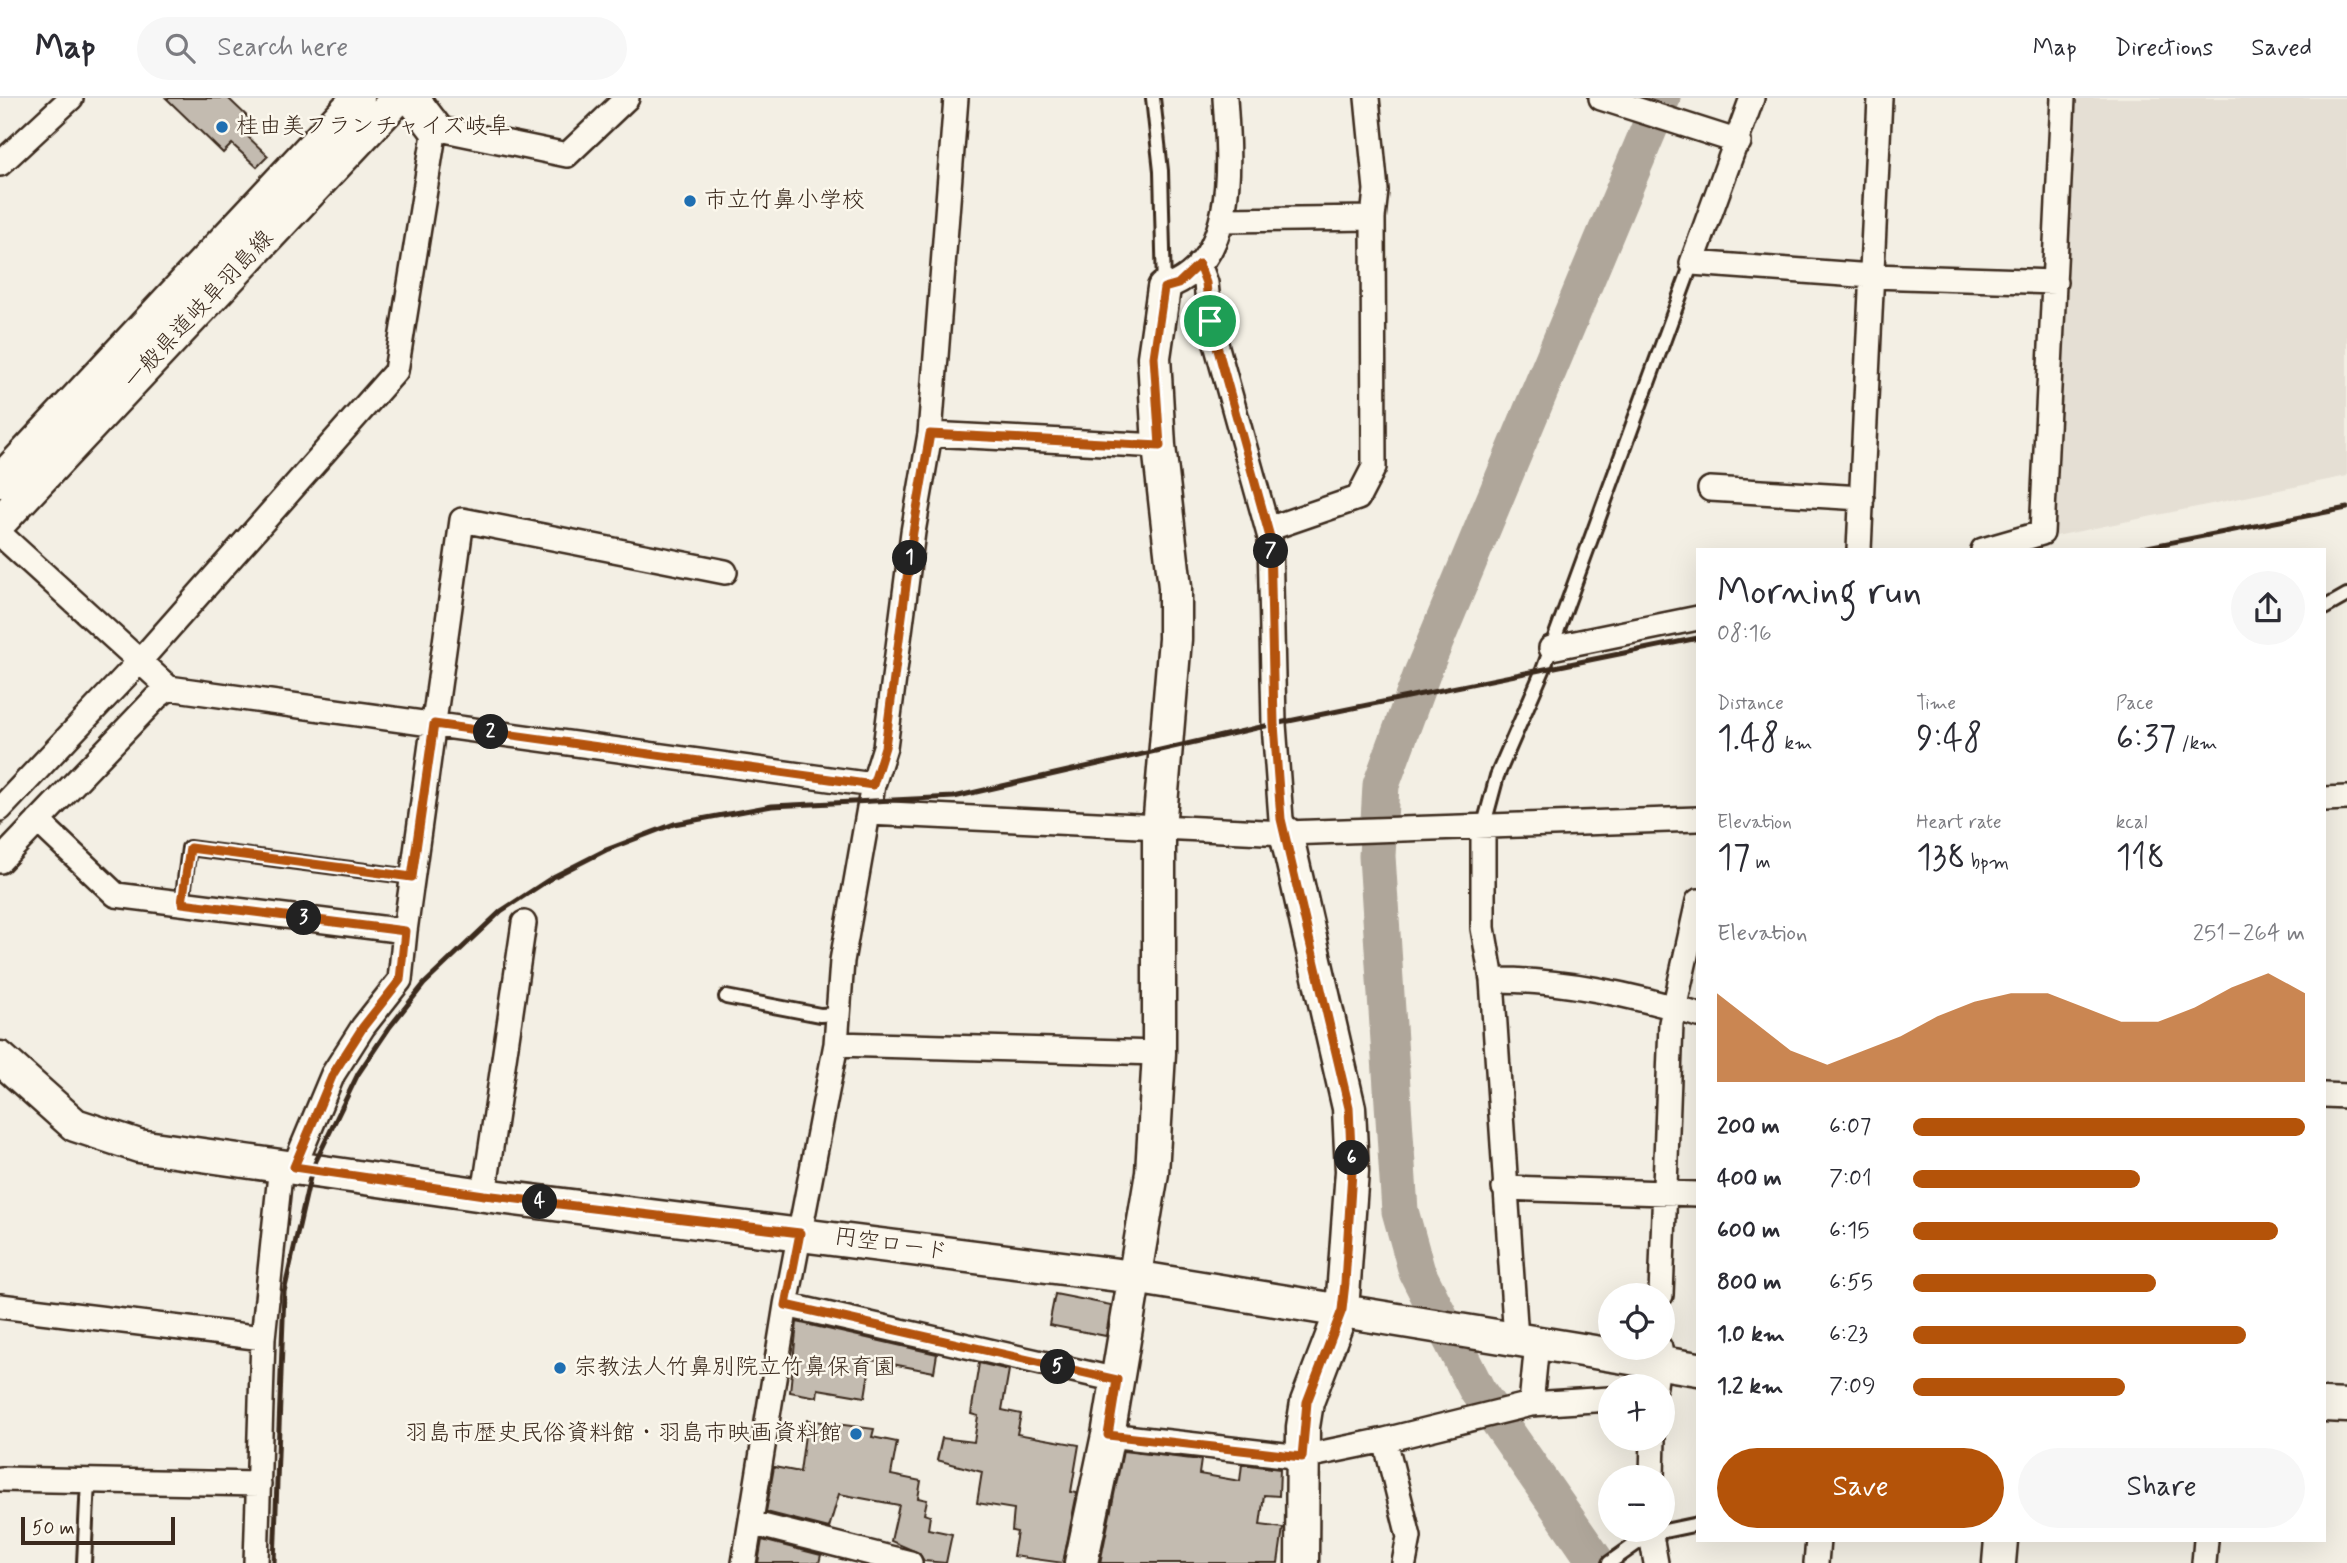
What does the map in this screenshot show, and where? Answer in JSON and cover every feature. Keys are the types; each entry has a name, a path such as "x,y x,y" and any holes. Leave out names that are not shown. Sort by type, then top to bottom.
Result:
{"street":[{"path":"0,164 71,98"},
{"name":"一般県道岐阜羽島線","path":"0,481 358,98"},
{"name":"一般県道岐阜羽島線","path":"0,522 398,98"},
{"path":"412,98 435,128 568,155 627,98"},
{"path":"744,1563 786,1305 836,1044 842,961 873,785 885,747 913,532 930,434 956,98"},
{"path":"1081,1563 1108,1435 1153,1173 1160,1053 1159,828 1175,639 1175,587 1160,446 1154,357 1164,288 1178,284 1199,264 1213,246 1223,220 1227,138 1225,98"},
{"path":"1268,529 1358,498 1374,467 1373,218 1376,190 1367,98"},
{"path":"1601,98 1739,142"},
{"path":"1752,98 1739,142 1692,263 1872,276 2055,282"},
{"path":"1859,548 1880,98"},
{"path":"1990,548 2042,533 2063,98"},
{"path":"0,808 138,663 396,371 435,128"},
{"path":"1223,220 1373,218"},
{"path":"1199,264 1206,283 1213,335 1270,537 1274,724 1281,819 1349,1108 1352,1171 1342,1310 1307,1402 1302,1457 1303,1563"},
{"path":"930,434 1160,446"},
{"path":"1710,489 1862,498"},
{"path":"256,1563 263,1338 287,1166 333,1074 363,1027 400,980 462,520 724,572"},
{"path":"0,534 138,663 169,688 873,785"},
{"path":"1551,648 1696,618"},
{"path":"0,861 156,698 169,688"},
{"path":"2326,799 2347,798"},
{"path":"869,813 1286,833 1696,819"},
{"path":"38,821 116,895 405,931"},
{"path":"1483,828 1483,928 1492,980 1504,1188 1526,1341 1521,1406"},
{"path":"1661,1283 1673,1007 1696,909"},
{"path":"484,1195 524,923"},
{"path":"1492,980 1519,979 1661,1002 1696,1014"},
{"path":"836,1044 1160,1053"},
{"name":"円空ロード","path":"0,1058 75,1125 139,1146 356,1174 484,1195 1134,1277 1415,1321 1658,1366 1696,1369"},
{"path":"2326,1095 2347,1096"},
{"path":"1504,1188 1696,1194"},
{"path":"786,1305 1117,1380"},
{"path":"0,1306 263,1338"},
{"path":"1108,1435 1302,1457 1385,1440 1475,1415 1521,1406 1598,1400"},
{"path":"2326,1405 2347,1406"},
{"path":"1385,1440 1409,1537 1404,1563"},
{"path":"0,1479 259,1484"},
{"path":"751,1523 910,1563"},
{"path":"1652,1542 1656,1563"},
{"path":"1816,1563 1818,1542"},
{"path":"2000,1563 2001,1542"},
{"path":"2204,1563 2206,1542"}],"lane":[{"path":"1153,98 1161,170 1164,288"},
{"path":"1483,828 1497,776 1551,648 1692,263"},
{"path":"2326,607 2347,595"},
{"path":"182,903 190,848 412,877"},
{"path":"726,997 820,1015 840,1014"},
{"path":"84,1563 88,1481"},
{"path":"1675,1528 1696,1524"},
{"path":"1609,1563 1637,1542"}],"shaded area":[{"path":"2071,98 2347,98 2347,476 2056,536 2053,513"}],"building":[{"name":"桂由美フランチャイズ岐阜","path":"166,98 228,98 253,122 243,132 268,156 257,167 232,144 223,153"},
{"path":"1055,1294 1111,1305 1106,1336 1049,1325"},
{"path":"797,1322 937,1354 934,1372 871,1360 865,1397 818,1389 817,1397 790,1392"},
{"path":"979,1363 1009,1370 1002,1410 1021,1414 1017,1434 1079,1445 1071,1492 1077,1493 1063,1563 1013,1556 1017,1532 1012,1531 1014,1509 977,1503 982,1472 937,1460 942,1438 974,1442 978,1416 971,1414"},
{"path":"807,1420 874,1429 872,1437 897,1442 891,1475 921,1481 918,1498 927,1500 924,1514 930,1516 928,1529 952,1534 946,1563 924,1561 919,1553 891,1541 899,1505 839,1494 829,1528 766,1512 774,1467 800,1472"},
{"path":"1123,1451 1201,1460 1199,1474 1240,1481 1242,1464 1280,1469 1279,1496 1264,1495 1260,1525 1283,1528 1278,1563 1100,1563"},
{"path":"762,1540 821,1555 819,1563 758,1563"}],"waterway":[{"path":"1597,1563 1477,1390 1417,1272 1400,1211 1377,856 1381,785 1423,671 1662,98"},
{"path":"0,824 8,815"}],"railway":[{"path":"2142,548 2347,508"},
{"path":"274,1563 284,1292 312,1169 358,1074 389,1028 424,984 501,911 553,877 606,850 674,824 772,806 954,797 1274,724 1696,638"}],"place":[{"name":"桂由美フランチャイズ岐阜","path":"222,127"},
{"name":"市立竹鼻小学校","path":"690,201"},
{"name":"宗教法人竹鼻別院立竹鼻保育園","path":"560,1368"},
{"name":"羽島市歴史民俗資料館・羽島市映画資料館","path":"856,1434"}],"route":[{"path":"1199,264 1206,283 1210,321 1270,537 1274,724 1281,819 1349,1108 1352,1171 1342,1310 1307,1402 1302,1457 1108,1435 1117,1380 786,1305 800,1233 484,1195 356,1174 294,1167 333,1074 363,1027 400,980 405,931 182,903 190,848 412,877 434,724 873,785 885,747 913,532 930,434 1160,446 1154,357 1164,288 1178,284 1199,264"}]}
